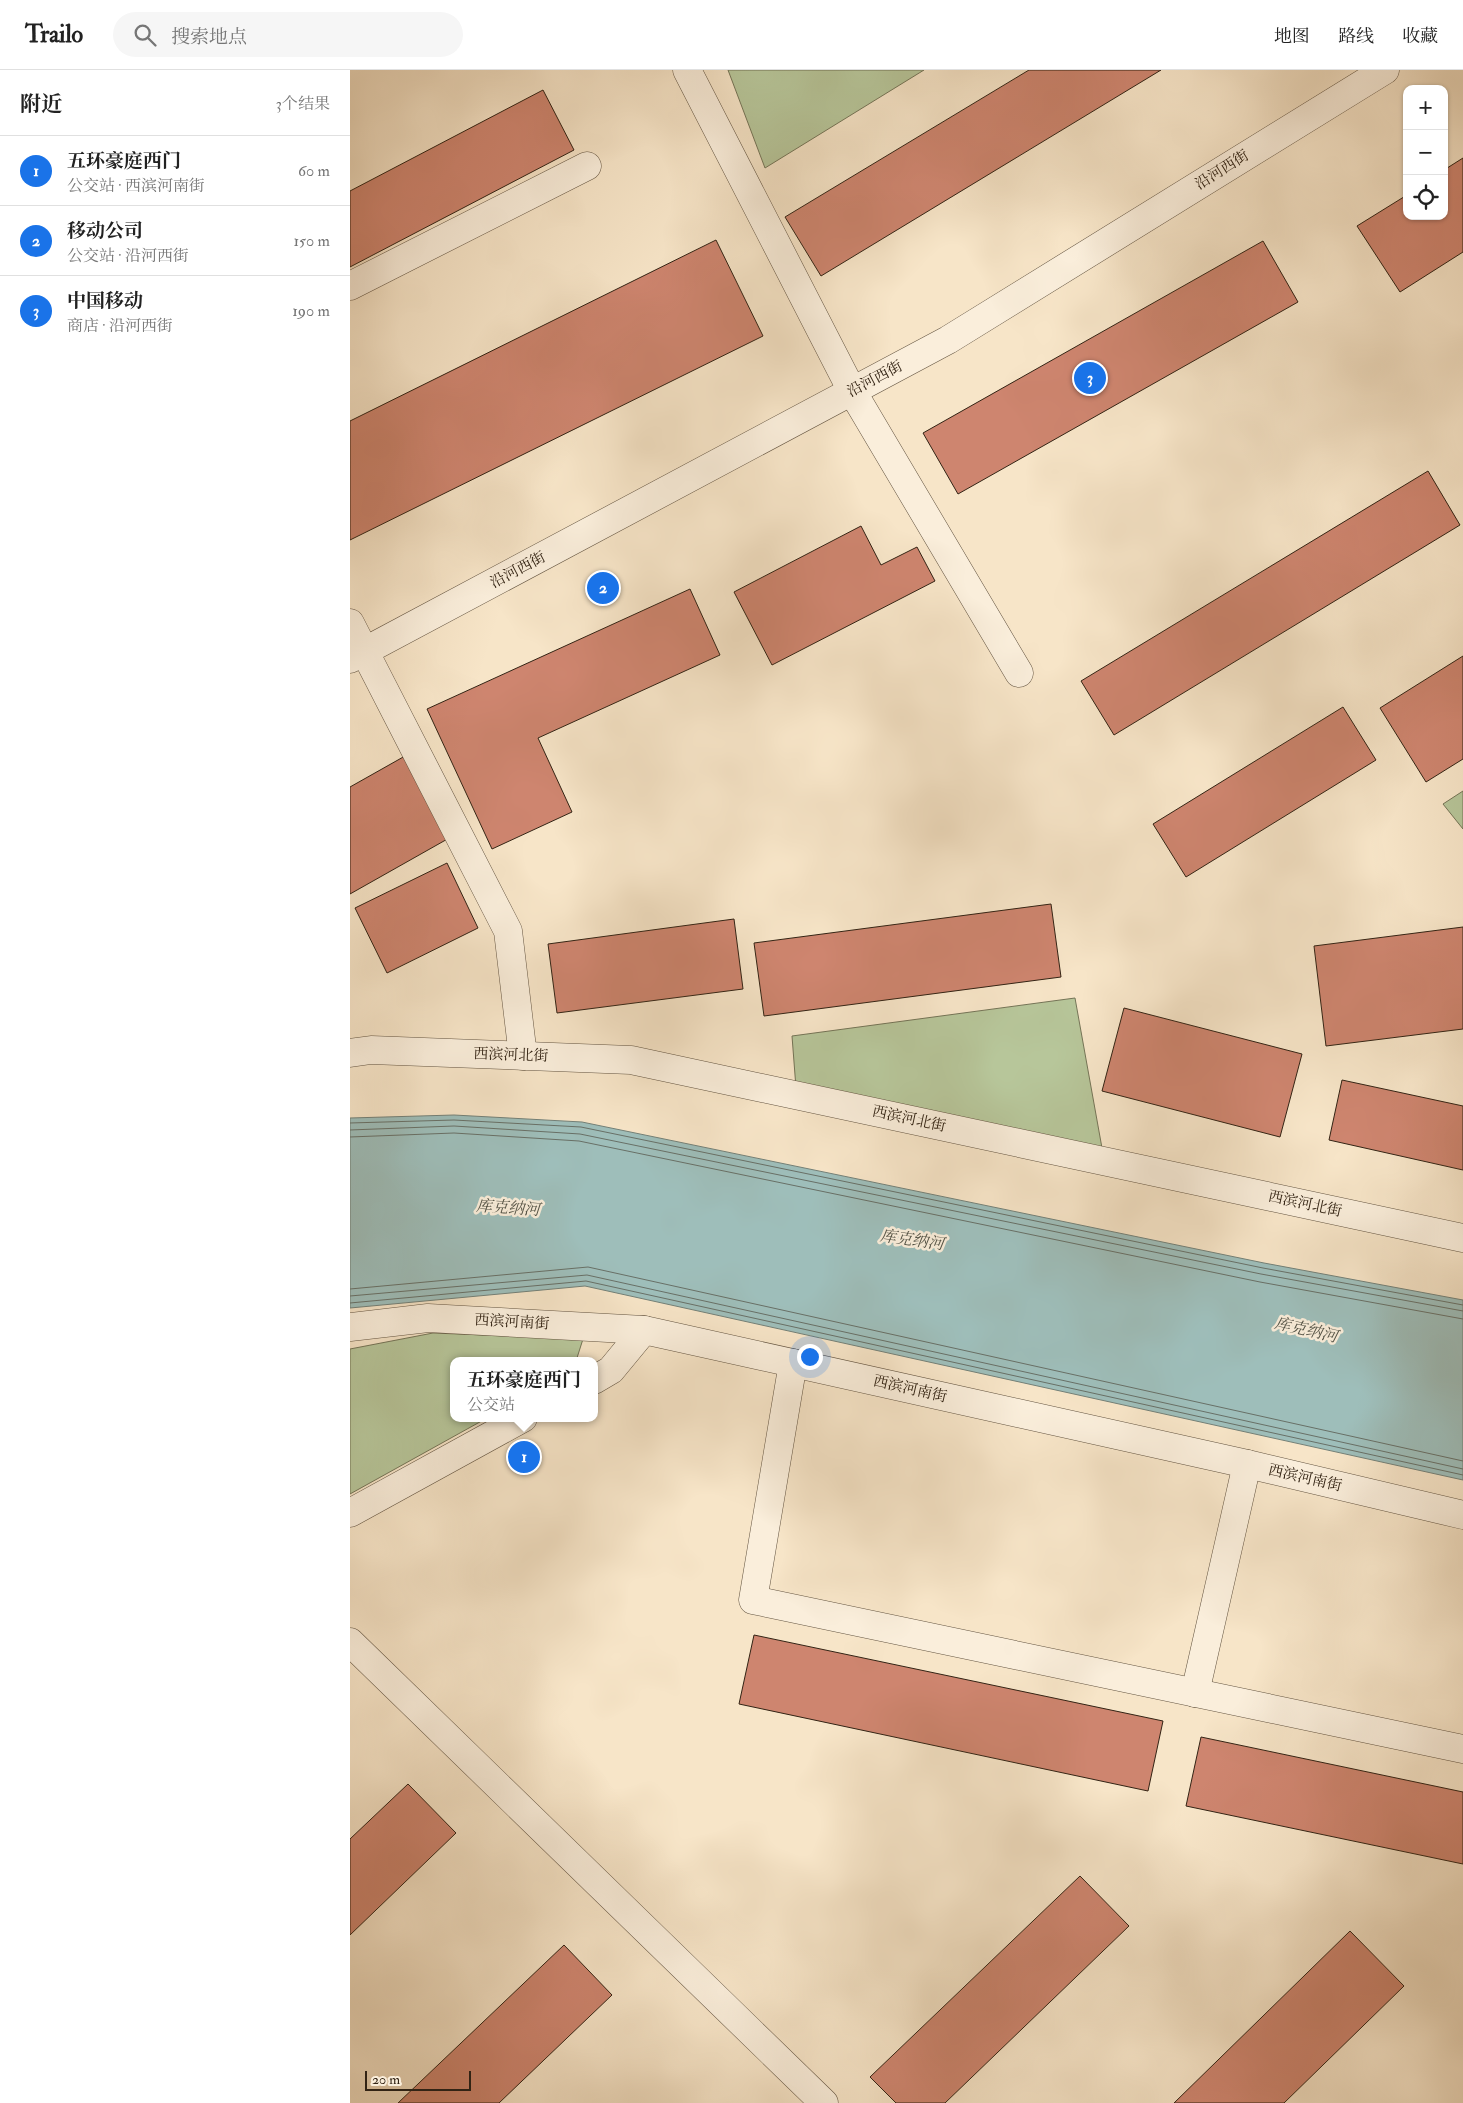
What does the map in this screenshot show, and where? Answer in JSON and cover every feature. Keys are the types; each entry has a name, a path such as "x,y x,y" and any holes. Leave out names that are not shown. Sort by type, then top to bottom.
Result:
{"street":[{"path":"687,70 852,391 1019,673"},
{"name":"沿河西街","path":"357,656 948,340 1352,78 1385,70"},
{"path":"350,286 587,166"},
{"path":"350,623 357,656 508,931 523,1056"},
{"name":"西滨河北街","path":"350,1053 371,1050 631,1060 1463,1238"},
{"name":"西滨河南街","path":"350,1327 428,1318 644,1330 1247,1464 1463,1515"},
{"path":"598,1378 611,1370 644,1330"},
{"path":"793,1363 754,1600 1463,1749"},
{"path":"350,1513 516,1422"},
{"path":"1195,1693 1247,1464"},
{"path":"350,1642 824,2103"}],"green space":[{"path":"728,70 924,70 765,168"},
{"path":"1463,791 1463,829 1443,804"},
{"path":"1075,998 1102,1148 796,1088 792,1036"},
{"path":"433,1333 583,1339 577,1357 450,1357 450,1422 480,1422 350,1494 350,1349"}],"water":[{"name":"库克纳河","path":"454,1115 582,1122 1264,1263 1463,1300 1463,1480 585,1286 350,1308 350,1118"}],"building":[{"path":"1029,70 1161,70 821,276 785,217"},
{"path":"543,90 574,150 350,267 350,191"},
{"path":"1463,158 1463,252 1400,292 1357,226 1403,197 1403,220 1448,220 1448,167"},
{"path":"716,240 763,336 350,540 350,421"},
{"path":"1263,241 1298,302 958,494 923,433"},
{"path":"1428,471 1460,525 1114,735 1081,681"},
{"path":"861,526 881,565 917,547 935,581 772,665 734,592"},
{"path":"690,589 720,655 538,738 572,812 492,849 427,709"},
{"path":"1463,656 1463,759 1426,782 1380,708"},
{"path":"1343,707 1376,760 1186,877 1153,824"},
{"path":"405,756 451,837 350,894 350,787"},
{"path":"447,863 478,928 387,973 355,908"},
{"path":"1051,904 1061,977 764,1016 754,943"},
{"path":"734,919 743,989 557,1013 548,944"},
{"path":"1463,927 1463,1029 1326,1046 1314,946"},
{"path":"1124,1008 1302,1054 1280,1137 1102,1091"},
{"path":"1342,1080 1463,1106 1463,1170 1329,1140"},
{"path":"754,1635 1163,1721 1148,1791 739,1704"},
{"path":"1201,1737 1463,1792 1463,1864 1186,1806"},
{"path":"408,1784 456,1833 350,1935 350,1839"},
{"path":"1080,1876 1129,1926 945,2103 896,2103 870,2077"},
{"path":"1350,1931 1404,1986 1284,2103 1174,2103"},
{"path":"564,1945 612,1995 499,2103 398,2103"}],"place":[{"name":"中国移动","path":"1090,378"},
{"name":"移动公司","path":"603,588"},
{"name":"五环豪庭西门","path":"524,1457"}]}
